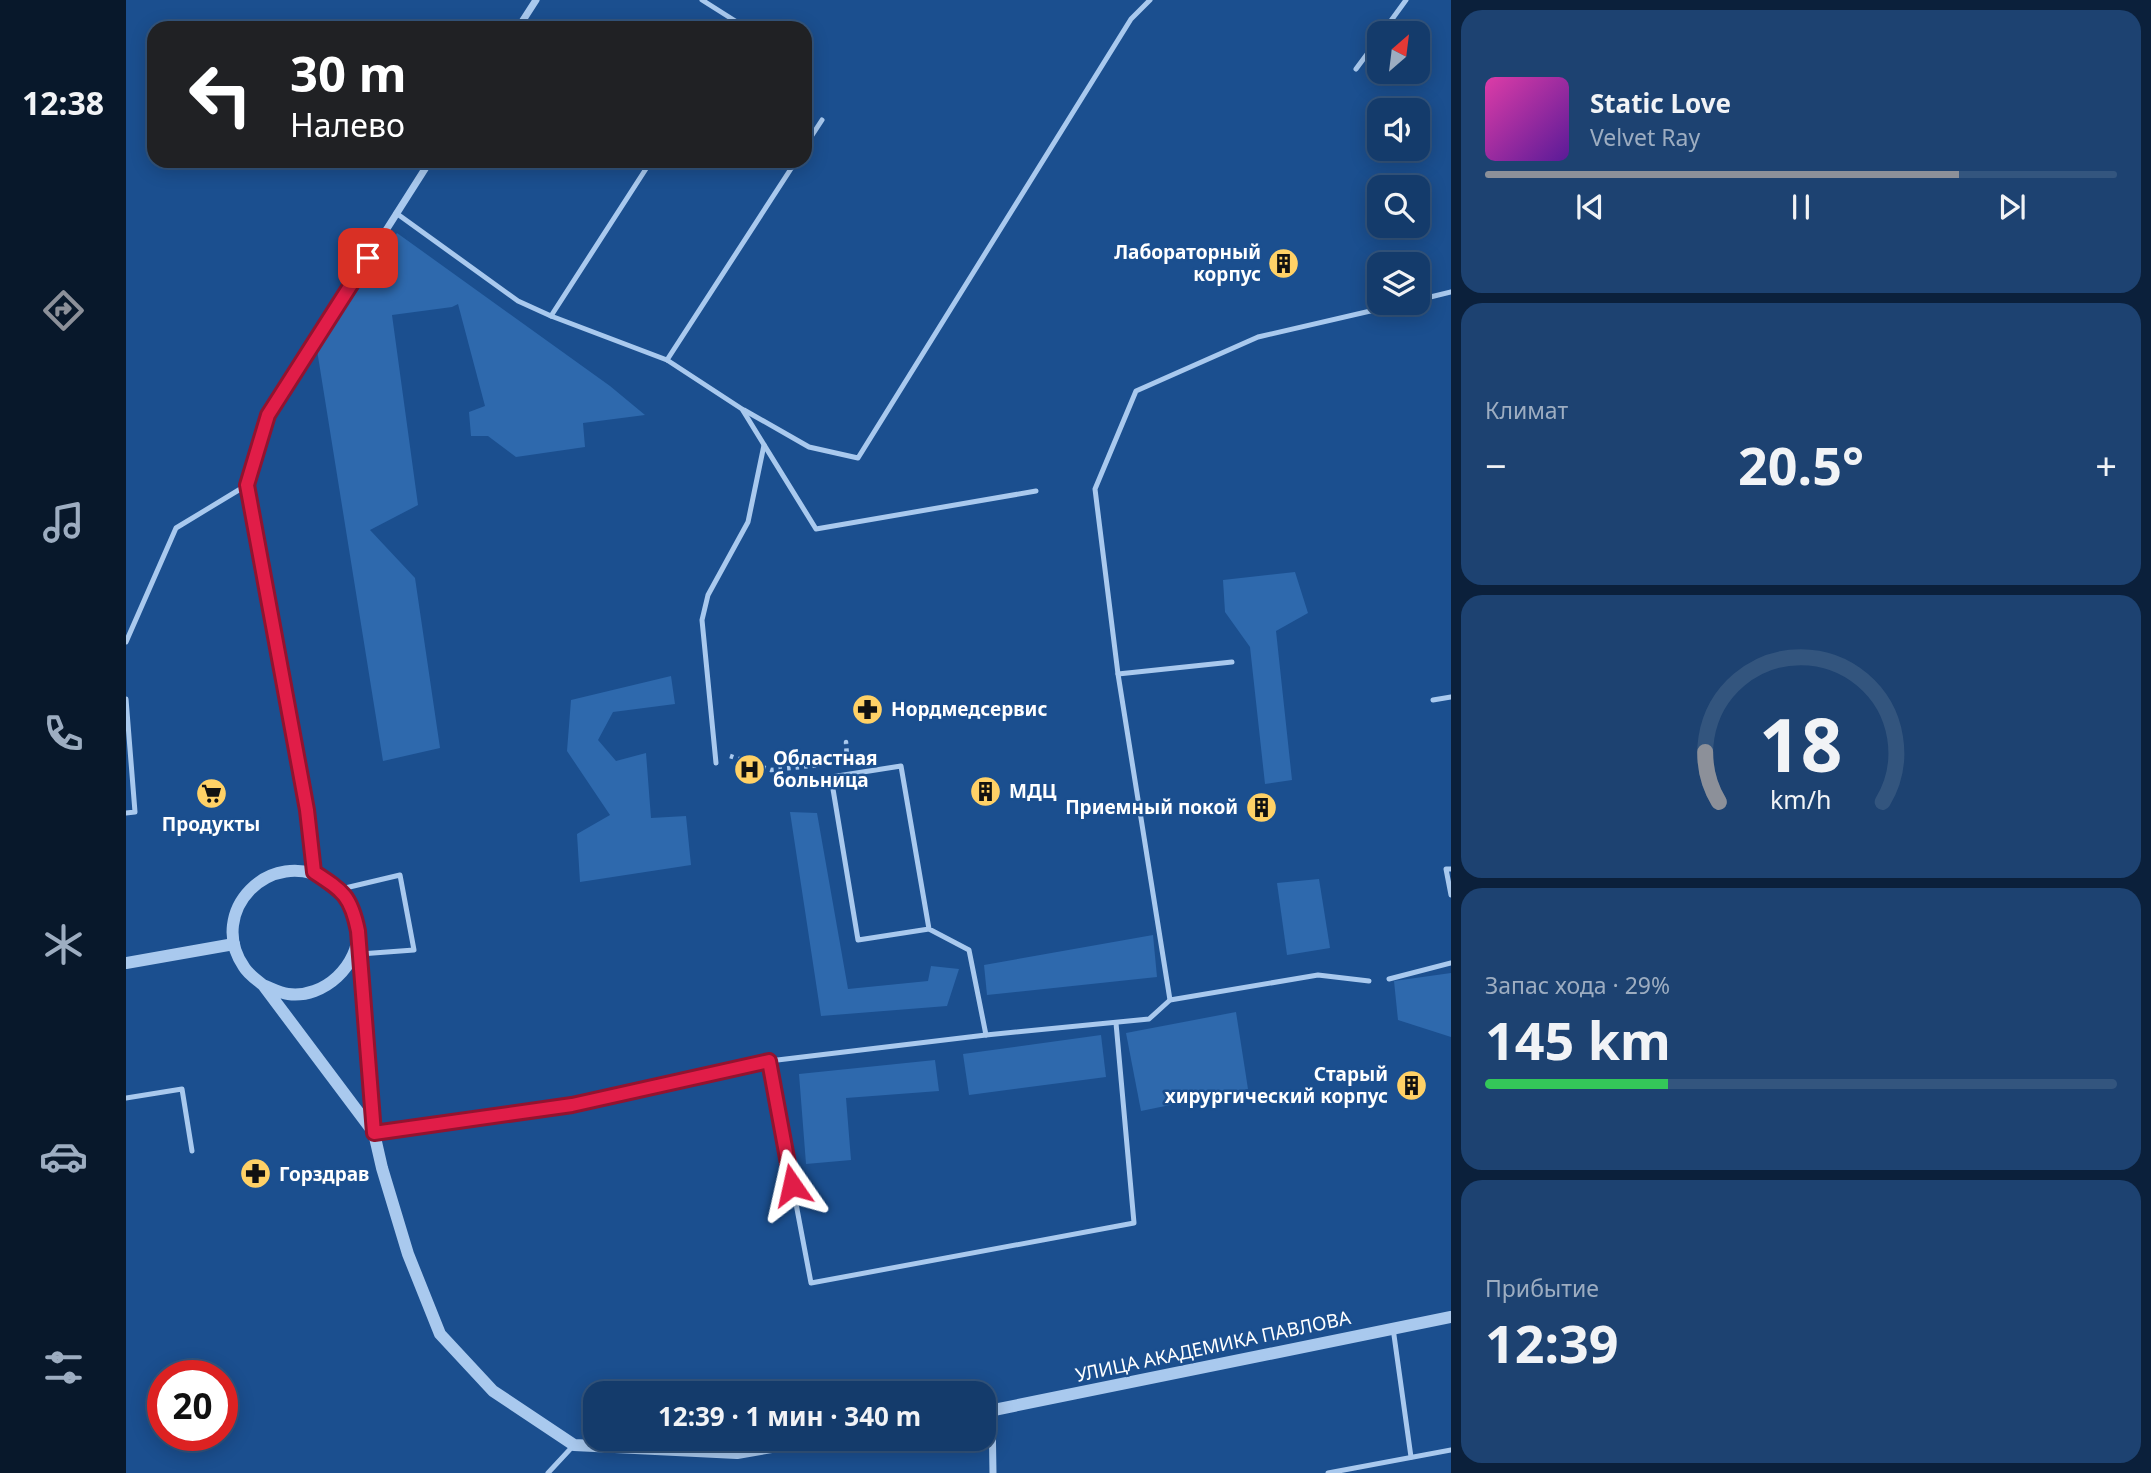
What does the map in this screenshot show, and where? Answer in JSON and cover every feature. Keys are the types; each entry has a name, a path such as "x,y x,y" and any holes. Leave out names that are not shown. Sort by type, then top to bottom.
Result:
{"street":[{"path":"522,21 536,0"},
{"path":"314,872 307,810 247,485 268,415 425,168"},
{"path":"374,1133 263,985 244,967 234,944 234,918 245,895 266,877 288,870 314,872 341,889 354,910 358,931 374,1133 408,1254 440,1334 493,1391 574,1446 583,1446"},
{"path":"263,985 289,994 314,991 334,981 352,959 358,931"},
{"path":"126,963 234,944"},
{"name":"УЛИЦА АКАДЕМИКА ПАВЛОВА","path":"996,1410 1451,1317"},
{"path":"690,1451 749,1451"},
{"path":"991,1451 993,1473"}],"lane":[{"path":"702,0 735,21"},
{"path":"396,213 518,301 667,360 742,409 809,447 858,458 1130,19 1150,0"},
{"path":"1391,21 1406,0"},
{"path":"1356,69 1367,54"},
{"path":"812,135 822,120"},
{"path":"551,316 646,168"},
{"path":"667,360 791,168"},
{"path":"1430,297 1451,292"},
{"path":"1170,1000 1118,674 1095,489 1136,391 1258,337 1367,312"},
{"path":"742,409 816,529 1035,491"},
{"path":"716,764 702,620 708,595 748,522 764,445"},
{"path":"126,642 176,528 247,485"},
{"path":"1118,674 1231,662"},
{"path":"1433,700 1451,697"},
{"path":"126,699 135,812 126,813"},
{"path":"929,929 901,766 831,778 858,940 929,929 970,950 986,1035"},
{"path":"1451,869 1446,869 1451,895"},
{"path":"341,889 400,875 414,950 360,954"},
{"path":"1389,979 1451,963"},
{"path":"374,1133 572,1105 769,1061 1149,1019 1170,1000 1318,975 1369,981"},
{"path":"769,1061 811,1283 1134,1223 1116,1023"},
{"path":"126,1098 182,1089 192,1151"},
{"path":"1393,1328 1411,1457"},
{"path":"548,1473 574,1446"},
{"path":"1328,1473 1451,1450"}],"path":[{"path":"835,764 847,763 846,742 849,775"},
{"path":"716,751 771,770 822,765"}],"shaded area":[{"path":"397,233 610,386 645,415 583,423 585,447 516,457 488,436 471,436 469,412 485,406 458,304 392,315 418,505 370,530 415,578 440,748 383,761 317,350"},
{"path":"1295,572 1308,613 1276,631 1292,780 1265,784 1250,647 1225,612 1223,580"},
{"path":"671,676 675,704 613,712 598,740 616,761 646,753 651,818 686,816 691,865 580,882 577,834 610,815 567,751 571,700"},
{"path":"790,812 817,813 848,989 928,981 931,966 959,969 947,1006 821,1016"},
{"path":"1319,879 1330,948 1287,955 1277,883"},
{"path":"1153,935 1157,977 987,995 984,965"},
{"path":"1451,973 1451,1037 1398,1020 1394,981"},
{"path":"1236,1012 1248,1089 1141,1111 1126,1033"},
{"path":"1101,1035 1106,1077 969,1095 963,1054"},
{"path":"935,1060 939,1091 846,1098 851,1160 806,1164 799,1074"}],"place":[{"name":"Лабораторный корпус","path":"1284,263"},
{"name":"Нордмедсервис","path":"868,709"},
{"name":"Областная больница","path":"750,769"},
{"name":"МДЦ","path":"986,791"},
{"name":"Продукты","path":"211,793"},
{"name":"Приемный покой","path":"1261,807"},
{"name":"Старый хирургический корпус","path":"1411,1085"},
{"name":"Горздрав","path":"256,1174"}],"route":[{"path":"368,258 268,415 247,485 307,810 314,872 341,889 354,910 358,931 374,1133 572,1105 769,1061 792,1185"}]}
